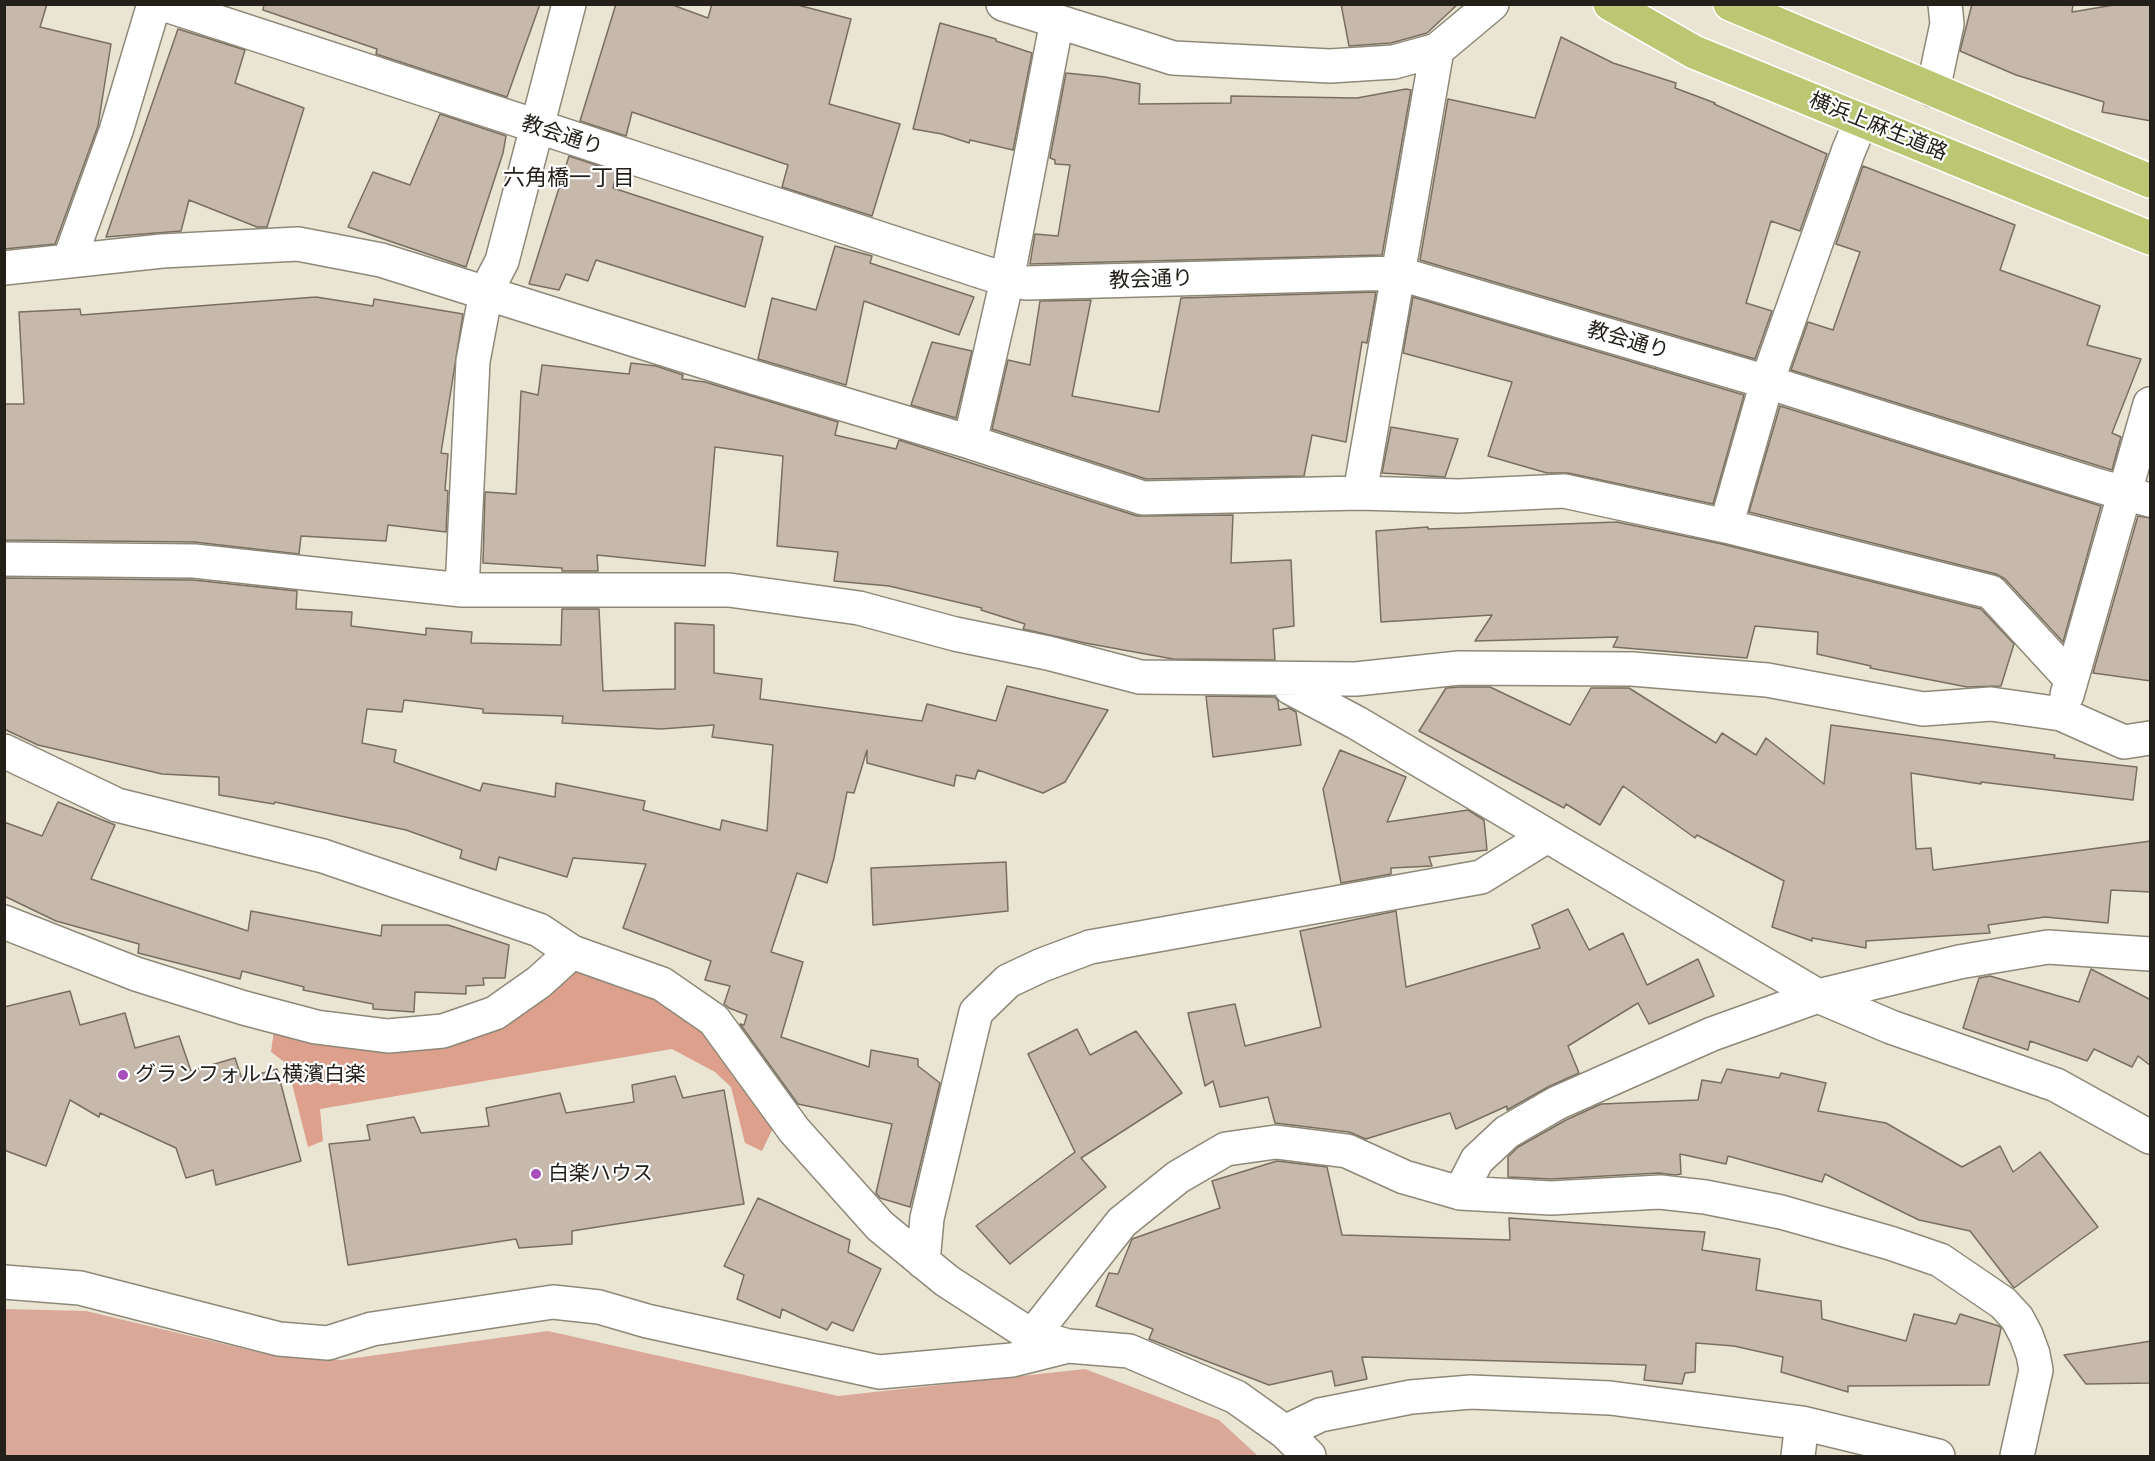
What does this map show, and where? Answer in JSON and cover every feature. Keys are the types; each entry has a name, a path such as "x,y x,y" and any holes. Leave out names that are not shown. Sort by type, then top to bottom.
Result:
{"main road":[{"name":"横浜上麻生道路","path":"1610,4 1694,52 2151,238"},
{"path":"1730,4 2151,181"}],"street":[{"path":"69,261 116,130 154,4"},
{"name":"教会通り","path":"163,4 536,128 1007,280 1026,283 1397,273 1767,382 2137,496"},
{"path":"462,590 473,361 486,292 502,261 569,4"},
{"path":"1003,4 1173,58 1330,66 1394,62 1437,50 1492,4"},
{"path":"1933,90 1947,24 1946,4"},
{"path":"970,442 1007,280 1057,21"},
{"path":"1360,493 1437,50"},
{"path":"1725,526 1767,382 1861,121"},
{"path":"4,268 162,251 298,244 381,260 756,378 970,442 1143,498 1360,493 1459,496 1564,491 1725,526 1990,592 2072,679"},
{"path":"2061,714 2137,496 2151,404"},
{"path":"4,559 194,561 462,590 729,590 859,608 955,634 1048,653 1140,677 1356,679 1459,668 1632,669 1767,680 1923,709 1991,705 2061,714 2124,742 2151,738"},
{"path":"1289,680 1291,688 1357,723 1818,996 1891,1027 2056,1085 2151,1137"},
{"path":"4,751 117,805 323,855 538,930 572,952 662,984 714,1020 794,1130 880,1226 947,1281 1032,1336 1068,1346 1129,1351 1236,1397 1285,1432 1309,1456"},
{"path":"923,1262 927,1218 976,1012 1008,981 1090,947 1481,878 1547,836"},
{"path":"4,922 136,974 244,1008 316,1027 388,1036 443,1031 495,1012 539,982 572,952"},
{"path":"1460,1193 1477,1160 1507,1132 1557,1103 1712,1034 1818,996 1959,962 2048,948 2151,954"},
{"path":"1032,1336 1122,1222 1178,1177 1226,1149 1276,1143 1347,1151 1404,1177 1460,1193 1551,1198 1660,1192 1706,1197 1781,1212 1890,1243 1940,1260 2003,1303 2017,1318 2026,1335 2036,1370 2017,1456"},
{"path":"4,1282 80,1288 279,1339 328,1343 372,1329 553,1302 599,1307 647,1321 879,1372 1012,1360 1068,1346"},
{"path":"1285,1432 1320,1415 1411,1397 1471,1392 1610,1398 1802,1423 1938,1456"},
{"path":"1798,1456 1802,1423"}],"shaded area":[{"path":"575,966 642,986 683,1013 714,1043 774,1126 762,1151 745,1143 731,1087 715,1072 672,1049 320,1109 323,1141 308,1147 287,1064 271,1052 274,1030 365,1046"},
{"path":"5,1309 86,1311 266,1354 341,1360 548,1331 838,1396 1085,1369 1219,1420 1258,1456 5,1456"}],"building":[{"path":"4,4 47,4 40,27 111,44 98,126 55,244 4,249"},
{"path":"264,4 540,4 507,97 376,54 377,49 263,10"},
{"path":"616,4 670,4 708,18 712,4 794,4 851,19 829,104 900,124 872,216 782,187 788,165 632,112 626,136 580,121"},
{"path":"1341,4 1458,4 1427,33 1391,43 1349,46"},
{"path":"1972,4 2073,4 2072,12 2120,4 2151,4 2151,121 2102,112 2104,102 2016,75 1960,51"},
{"path":"940,23 996,39 996,41 1032,53 1013,150 970,140 969,143 942,134 913,129"},
{"path":"178,29 245,50 235,83 304,108 267,227 257,227 189,200 181,231 106,237"},
{"path":"1561,37 1613,63 1676,83 1675,88 1715,103 1827,154 1800,231 1771,221 1746,303 1772,311 1755,359 1420,260 1448,99 1535,118"},
{"path":"1066,73 1140,84 1139,104 1231,103 1231,96 1357,98 1411,90 1382,255 1030,264 1035,234 1058,236 1070,165 1055,164 1055,160 1050,158"},
{"path":"440,114 506,136 503,153 466,267 348,227 373,172 410,185"},
{"path":"569,156 617,172 613,188 763,237 745,307 596,260 588,281 566,274 559,290 529,284"},
{"path":"1863,166 2015,225 2000,270 2100,306 2087,345 2141,359 2112,433 2121,437 2112,470 1791,370 1808,322 1833,330 1860,252 1836,244"},
{"path":"835,246 872,256 870,263 974,297 959,335 864,301 846,385 758,359 772,298 816,310"},
{"path":"1376,292 1367,343 1362,342 1346,442 1312,435 1304,476 1146,479 992,429 1008,360 1030,365 1040,301 1091,300 1072,396 1159,412 1181,298"},
{"path":"316,297 373,306 374,299 463,314 441,453 448,454 445,490 448,491 446,532 388,525 386,541 301,536 299,554 194,542 4,540 4,404 24,404 19,312 80,309 81,315"},
{"path":"1413,297 1744,395 1713,504 1568,473 1547,473 1488,456 1512,382 1403,353"},
{"path":"932,342 972,351 956,418 911,405"},
{"path":"631,363 656,366 683,375 682,379 705,382 838,422 835,435 896,449 899,440 1137,516 1233,515 1231,563 1291,560 1294,626 1273,629 1275,660 1173,659 1023,629 1025,624 981,610 982,608 889,586 834,581 838,552 777,546 783,456 715,447 705,566 597,555 598,571 562,571 562,568 483,563 485,492 516,494 521,391 538,395 542,365 629,374"},
{"path":"1780,406 2101,506 2063,642 2005,579 1996,574 1749,512"},
{"path":"1391,427 1458,439 1445,477 1382,473"},
{"path":"2138,516 2151,518 2151,681 2093,673"},
{"path":"1617,522 1722,544 1981,609 2014,644 2001,686 1967,687 1870,668 1871,666 1817,654 1818,632 1755,626 1747,658 1613,647 1618,637 1475,641 1492,615 1381,622 1376,531 1428,527 1428,529"},
{"path":"4,578 193,580 297,591 296,609 352,612 351,626 426,635 426,628 472,632 471,643 561,645 562,609 599,609 603,691 675,689 675,623 714,625 714,673 762,679 760,699 922,721 927,704 996,721 1007,686 1108,710 1065,782 1043,793 978,770 975,779 956,775 954,786 867,763 867,750 854,793 847,792 827,883 797,873 771,952 803,962 781,1037 869,1067 871,1050 918,1059 918,1066 940,1083 910,1207 880,1198 876,1193 892,1124 798,1104 740,1024 744,1025 747,1015 724,1004 730,986 705,980 711,961 623,928 646,864 573,858 567,877 499,857 496,870 460,858 462,850 406,830 275,802 274,804 219,795 219,777 162,774 38,745 4,729","holes":["404,700 483,709 483,713 563,716 562,723 661,729 714,725 712,737 773,745 767,831 722,820 720,830 643,810 645,801 556,783 555,797 483,783 480,791 394,762 396,750 362,743 367,709 402,712"]},
{"path":"1490,687 1570,725 1591,688 1629,688 1716,743 1722,733 1756,755 1766,738 1824,784 1831,725 2055,755 2054,758 2137,767 2133,800 1981,782 1981,784 1911,773 1916,849 1931,848 1933,870 2151,841 2151,892 2111,890 2108,923 2045,917 1988,925 1990,933 1866,941 1866,948 1812,938 1812,941 1772,927 1784,881 1697,835 1695,838 1623,786 1600,825 1566,804 1564,808 1419,731 1446,688"},
{"path":"1206,696 1275,697 1279,710 1289,708 1296,712 1301,745 1213,757"},
{"path":"1340,750 1406,777 1387,822 1468,810 1484,820 1487,850 1429,857 1432,866 1391,868 1391,874 1341,883 1323,789"},
{"path":"58,802 115,825 91,879 248,931 251,911 381,936 382,925 448,925 509,945 505,978 483,978 484,985 466,986 466,994 415,992 414,1012 373,1009 373,1004 303,990 304,987 242,971 240,979 138,953 139,944 56,921 4,896 4,822 42,836"},
{"path":"1006,862 1008,911 873,925 871,868"},
{"path":"1568,909 1589,950 1623,933 1647,985 1698,959 1714,996 1649,1024 1638,1003 1568,1046 1579,1073 1507,1110 1507,1106 1456,1129 1450,1113 1366,1139 1349,1132 1275,1123 1268,1097 1220,1107 1213,1081 1205,1086 1188,1013 1235,1004 1245,1046 1321,1027 1300,931 1396,911 1406,987 1540,948 1532,925"},
{"path":"2091,969 2151,1000 2151,1066 2138,1056 2132,1067 2094,1049 2087,1061 2030,1041 2028,1050 1963,1028 1979,978 1990,976 2079,1002"},
{"name":"グランフォルム横濱白楽","path":"70,991 80,1025 125,1013 135,1048 179,1036 191,1071 235,1058 242,1079 277,1069 301,1161 216,1185 213,1170 186,1178 176,1148 100,1113 99,1117 70,1100 46,1166 4,1150 4,1007"},
{"path":"1077,1029 1090,1055 1136,1031 1182,1093 1081,1158 1106,1187 1010,1264 976,1226 1075,1152 1028,1054"},
{"path":"1727,1069 1779,1078 1781,1073 1826,1083 1818,1111 1886,1123 1962,1167 2000,1146 2013,1172 2040,1152 2098,1227 2014,1288 1970,1231 1919,1220 1825,1174 1822,1182 1728,1156 1726,1164 1680,1154 1681,1174 1675,1175 1659,1173 1551,1179 1508,1177 1508,1157 1518,1147 1566,1120 1601,1104 1698,1100 1702,1080 1721,1083"},
{"name":"白楽ハウス","path":"675,1076 683,1098 724,1090 744,1204 572,1231 572,1244 519,1248 516,1239 348,1265 329,1144 370,1140 367,1125 414,1117 421,1133 489,1126 486,1108 560,1093 566,1113 634,1102 632,1085"},
{"path":"1277,1161 1327,1167 1342,1235 1510,1240 1509,1218 1705,1232 1702,1250 1760,1259 1756,1290 1821,1301 1822,1319 1906,1341 1914,1314 1956,1324 1960,1314 1999,1326 2001,1328 1989,1385 1848,1386 1848,1392 1781,1372 1783,1357 1734,1346 1696,1343 1695,1372 1685,1373 1682,1384 1644,1380 1646,1365 1362,1357 1367,1379 1335,1386 1332,1371 1269,1385 1149,1339 1153,1329 1096,1306 1109,1273 1118,1274 1132,1239 1220,1208 1212,1181"},
{"path":"758,1198 850,1240 848,1252 881,1269 853,1331 832,1322 827,1330 782,1309 780,1318 737,1299 744,1275 724,1266"},
{"path":"2151,1341 2151,1383 2086,1384 2064,1355"}],"place":[{"name":"グランフォルム横濱白楽","path":"123,1075"},
{"name":"白楽ハウス","path":"536,1174"}],"district":[{"name":"六角橋一丁目","path":"569,179"}]}
